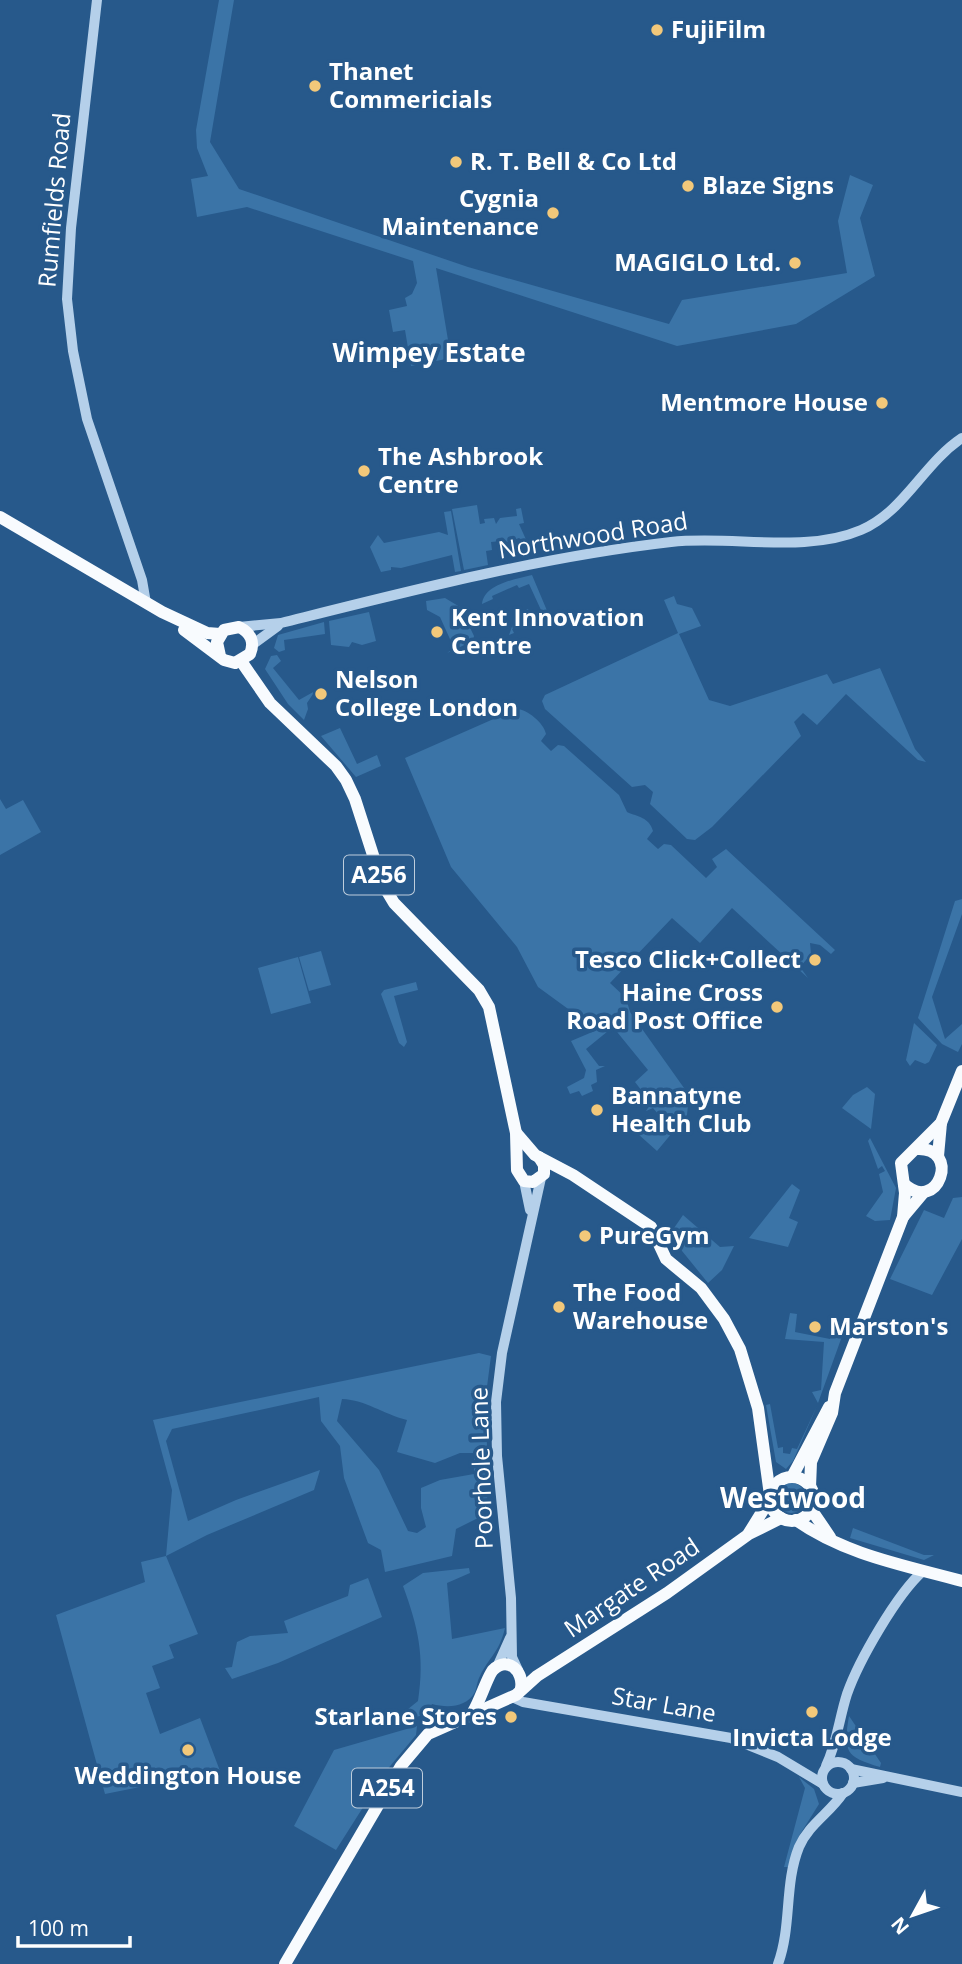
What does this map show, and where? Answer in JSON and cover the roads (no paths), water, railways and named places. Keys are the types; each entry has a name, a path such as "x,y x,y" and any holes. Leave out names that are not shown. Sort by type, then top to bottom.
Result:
{"main road":[{"path":"0,517 162,612 207,633 220,634"},
{"path":"162,612 172,623 230,662 241,662 252,647"},
{"path":"220,656 216,646 220,634 229,628 239,627"},
{"name":"A256","path":"239,627 249,634 258,670 277,707"},
{"name":"A256","path":"241,662 270,703 336,766 355,799 382,883 394,903 479,990 489,1007 516,1133 519,1161 517,1170 524,1181"},
{"path":"962,1071 941,1123 938,1156 942,1164 942,1176 903,1217 831,1404 788,1478 774,1485 770,1497 773,1510 781,1518 796,1520 835,1543 906,1567 962,1581"},
{"path":"903,1217 904,1184 900,1172 902,1159 917,1149 941,1123"},
{"name":"A256","path":"516,1133 544,1165 542,1176"},
{"path":"917,1149 926,1149 938,1156"},
{"path":"519,1161 526,1155 537,1156"},
{"name":"A256","path":"537,1156 573,1175 651,1227 666,1259 701,1288 724,1319 749,1373 768,1463 770,1497"},
{"path":"524,1181 533,1182 542,1176 573,1175"},
{"path":"904,1184 910,1189 924,1192"},
{"path":"831,1404 832,1413 811,1462 810,1487 813,1498 811,1509 823,1531 835,1543"},
{"path":"768,1463 788,1478 810,1487"},
{"name":"Margate Road","path":"749,1534 770,1497"},
{"path":"796,1520 811,1509"},
{"name":"Margate Road","path":"513,1695 537,1676 667,1593 749,1534 781,1518"},
{"path":"473,1712 484,1696 488,1681 497,1667 508,1665 519,1672 537,1676"},
{"path":"488,1681 491,1691 513,1695 519,1672"},
{"name":"A254","path":"285,1964 401,1766 428,1734 513,1695"}],"street":[{"name":"Rumfields Road","path":"97,0 67,263 70,327 87,419 142,580 146,603"},
{"name":"Northwood Road","path":"239,627 281,623 538,562 609,550 674,541 810,541 848,536 878,522 890,512 935,459 962,438"},
{"name":"Northwood Road","path":"252,647 281,623"},
{"name":"Poorhole Lane","path":"519,1672 512,1657 511,1598 497,1456 496,1402 502,1353 542,1176"},
{"name":"Poorhole Lane","path":"524,1181 531,1218"},
{"path":"906,1567 906,1586"},
{"path":"821,1815 825,1767 836,1745 847,1694 906,1586 923,1571"},
{"name":"Poorhole Lane","path":"497,1667 511,1634"},
{"name":"Star Lane","path":"513,1695 732,1738 804,1770 824,1786"},
{"path":"836,1745 853,1783"},
{"path":"825,1767 834,1762 887,1778 962,1792"},
{"name":"Star Lane","path":"804,1770 825,1767"},
{"path":"778,1964 786,1931 796,1857 806,1835 821,1815 853,1783 887,1778"},
{"path":"824,1786 833,1793 843,1793"}],"place":[{"name":"FujiFilm","path":"657,30"},
{"name":"Thanet Commericials","path":"315,86"},
{"name":"R. T. Bell & Co Ltd","path":"456,162"},
{"name":"Blaze Signs","path":"688,186"},
{"name":"Cygnia Maintenance","path":"553,213"},
{"name":"MAGIGLO Ltd.","path":"795,263"},
{"name":"Mentmore House","path":"882,403"},
{"name":"The Ashbrook Centre","path":"364,471"},
{"name":"Kent Innovation Centre","path":"437,632"},
{"name":"Nelson College London","path":"321,694"},
{"name":"Tesco Click+Collect","path":"815,960"},
{"name":"Haine Cross Road Post Office","path":"777,1007"},
{"name":"Bannatyne Health Club","path":"597,1110"},
{"name":"PureGym","path":"585,1236"},
{"name":"The Food Warehouse","path":"559,1307"},
{"name":"Marston's","path":"815,1327"},
{"name":"Invicta Lodge","path":"812,1712"},
{"name":"Starlane Stores","path":"511,1717"},
{"name":"Weddington House","path":"188,1750"}],"district":[{"name":"Wimpey Estate","path":"429,353"},
{"name":"Westwood","path":"793,1498"}]}
